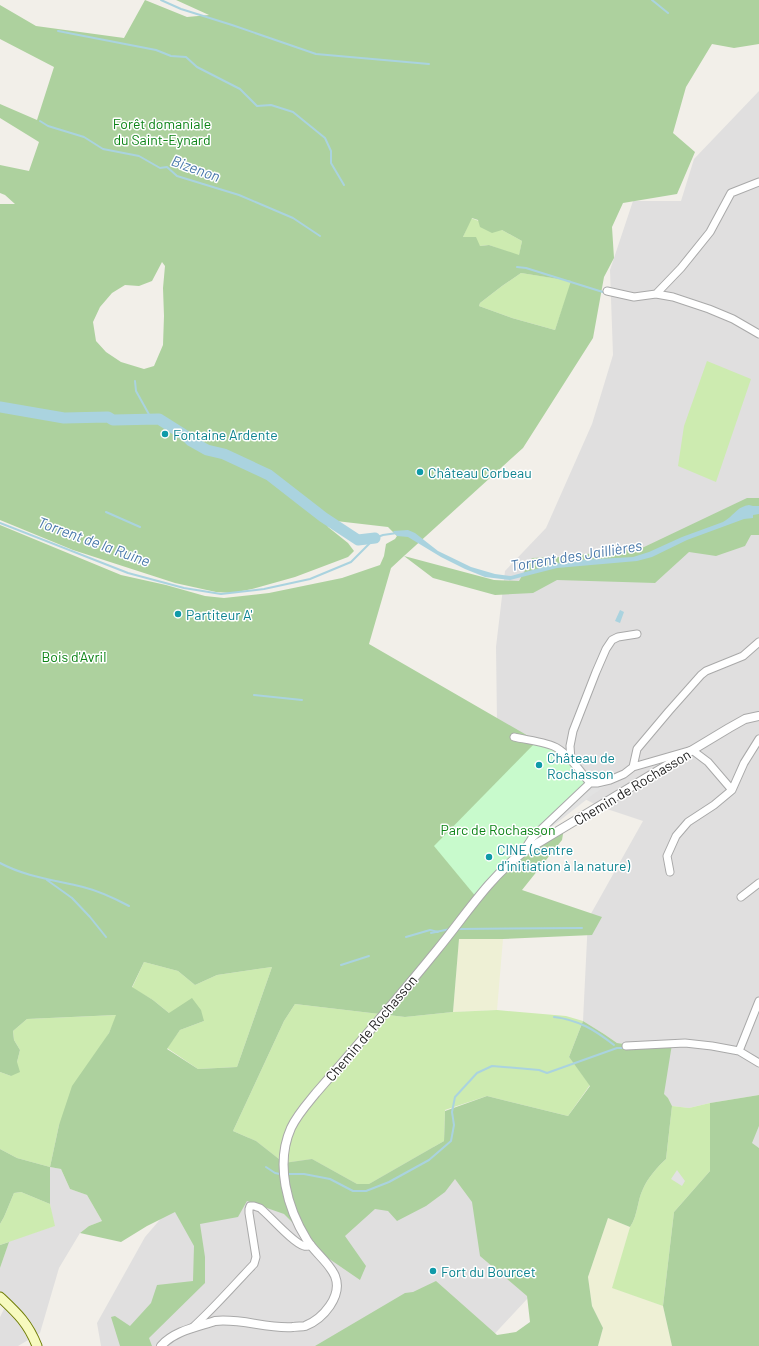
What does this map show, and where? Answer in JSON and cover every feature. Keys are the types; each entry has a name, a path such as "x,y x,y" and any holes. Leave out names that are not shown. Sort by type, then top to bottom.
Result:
{"main road":[{"path":"0,1297 18,1313 30,1328 37,1346"}],"street":[{"path":"656,294 681,268 710,232 731,193 759,182"},
{"path":"607,291 634,297 656,294 673,297 733,319 759,334"},
{"path":"571,760 570,746 573,731 593,678 606,649 612,640 618,637 637,634"},
{"path":"633,766 637,750 701,675 706,671 743,656 759,642"},
{"name":"Chemin de Rochasson","path":"161,1346 169,1338 190,1329 221,1320 282,1328 305,1326 312,1322 331,1305 335,1298 337,1286 335,1277 332,1270 310,1245 303,1234 285,1185 283,1173 285,1150 288,1137 298,1117 316,1093 434,954 477,898 513,859 745,719 759,716"},
{"path":"514,737 558,748 571,760 590,783"},
{"path":"670,872 667,856 676,836 688,822 714,805 732,790 744,763 759,739"},
{"path":"523,852 532,838 590,783 610,780 624,774 633,766 692,750 708,762 732,790"},
{"path":"741,897 759,883"},
{"path":"738,1051 759,1001"},
{"path":"626,1046 685,1043 712,1046 738,1051 759,1063"},
{"path":"190,1329 213,1308 254,1264 256,1257 249,1213 250,1206 260,1208 302,1245 306,1247 310,1245"}],"shaded area":[{"path":"759,91 759,1095 689,1108 672,1106 632,1045 617,1043 583,1021 588,919 643,821 598,806 527,768 497,721 496,647 505,571 546,528 592,424 613,355 610,270 633,201 681,201 694,159"},
{"path":"610,783 549,829 548,827 586,793 594,788"},
{"path":"397,1098 540,1285 487,1342 463,1346 101,1346 97,1323 145,1237 225,1144"},
{"path":"759,1126 759,1148 751,1143"},
{"path":"50,1167 61,1169 70,1189 87,1195 102,1221 89,1226 80,1233 59,1268 40,1333 18,1346 0,1346 0,1317 5,1307 0,1303 0,1268 9,1241 54,1226 50,1204"},
{"path":"677,1170 685,1181 682,1186 671,1179"}],"green space":[{"path":"145,0 187,17 209,15 176,0 759,0 759,44 734,48 712,44 686,87 673,133 695,152 677,194 623,203 612,227 614,258 604,277 593,338 523,448 391,568 369,644 537,741 513,859 564,828 562,840 522,890 602,917 592,935 503,939 459,939 453,1012 405,1017 295,1004 284,1021 233,1131 256,1141 284,1163 312,1159 357,1184 369,1184 444,1141 445,1111 487,1096 568,1116 590,1086 569,1057 583,1021 617,1043 632,1045 672,1044 664,1094 672,1106 666,1159 653,1173 645,1185 641,1194 635,1218 630,1227 608,1218 588,1277 592,1306 603,1328 598,1346 315,1346 405,1293 413,1292 436,1281 497,1335 516,1332 530,1322 527,1296 480,1256 472,1202 455,1179 445,1192 426,1206 397,1221 388,1211 375,1209 345,1236 366,1266 360,1280 325,1256 284,1214 247,1201 238,1217 200,1224 205,1257 205,1283 149,1338 152,1346 120,1346 111,1317 115,1316 130,1326 151,1303 157,1285 193,1281 194,1246 175,1212 147,1226 121,1242 80,1233 89,1226 102,1221 87,1195 70,1189 61,1169 50,1167 59,1125 72,1086 109,1033 116,1015 27,1019 13,1031 14,1040 20,1050 17,1062 20,1072 11,1076 0,1072 0,525 121,575 166,585 205,596 224,598 269,593 342,578 380,565 384,556 386,544 395,539 397,536 388,527 336,521 321,512 328,527 348,543 354,551 348,557 295,577 232,593 216,592 175,583 73,550 0,520 0,204 15,204 5,195 0,193 0,165 29,171 39,142 0,118 0,104 37,120 54,67 0,39 0,5 36,26 124,38","holes":["472,218 478,220 480,227 492,233 502,230 522,241 519,255 489,245 480,246 476,237 463,237","162,262 165,266 163,288 163,345 154,366 144,369 121,362 106,352 96,341 93,322 100,307 112,293 125,285 139,286 152,281","521,273 571,281 555,330 512,318 479,306 480,303","144,962 178,971 195,985 217,975 272,967 237,1067 198,1069 167,1049 180,1030 204,1021 201,1010 192,998 169,1013 153,1000 132,987"]},
{"path":"471,218 502,230 522,241 519,256 489,245 480,246 463,237"},
{"path":"521,273 572,281 555,330 512,318 479,306 480,303"},
{"path":"707,361 751,379 716,482 678,466 684,426"},
{"path":"747,498 759,498 759,535 751,535 745,546 716,556 689,552 655,583 557,580 533,593 495,595 433,578 404,556 494,580 519,581 532,558 559,557 642,548"},
{"name":"Parc de Rochasson","path":"537,741 552,745 590,783 477,898 434,846"},
{"path":"459,939 503,939 497,1010 453,1012"},
{"path":"144,962 178,971 195,985 217,975 272,967 237,1067 198,1069 167,1048 180,1030 204,1021 169,1013 153,1000 132,988"},
{"path":"295,1004 405,1017 453,1012 497,1010 566,1016 583,1021 569,1057 590,1085 568,1116 487,1096 445,1110 444,1141 369,1184 357,1184 312,1159 284,1163 256,1141 233,1131 284,1021"},
{"path":"117,1015 109,1033 59,1125 50,1167 17,1158 0,1149 0,1072 11,1076 20,1050 14,1040 13,1031 27,1019"},
{"path":"759,1095 759,1126 752,1143 759,1148 759,1346 672,1346 663,1306 674,1212 710,1171 710,1103"},
{"path":"710,1103 710,1171 674,1212 663,1306 612,1288 641,1194 650,1177 666,1159 672,1106 689,1108"},
{"path":"0,1149 17,1158 50,1167 50,1204 21,1192 14,1193 0,1224"},
{"path":"21,1192 50,1204 55,1226 0,1245 0,1224 14,1193"},
{"path":"608,1218 630,1227 613,1288 663,1306 672,1346 598,1346 603,1328 592,1306 588,1277"},
{"path":"9,1242 0,1268 0,1245"}],"water":[{"path":"749,505 759,506 759,514 753,515 753,518 744,519 687,540 652,557 637,561 557,568 510,580 485,577 465,569 441,557 408,537 397,536 393,531 408,530 415,533 438,551 471,567 495,574 511,576 554,564 579,560 633,557 723,522 741,508"},
{"path":"620,610 624,612 620,623 615,621"}],"waterway":[{"path":"161,0 181,9 316,54 429,64"},
{"name":"Bizenon","path":"652,0 668,13"},
{"path":"58,31 156,50 171,56 186,57 197,67 240,89 257,106 271,105 293,112 325,138 331,151 331,163 344,185"},
{"name":"Bizenon","path":"40,121 48,126 84,137 103,149 139,156 160,168 167,167 177,176 239,195 293,218 320,236"},
{"path":"517,267 526,268 606,293"},
{"path":"135,381 136,391 151,418"},
{"name":"Torrent de la Ruine","path":"0,407 64,418 108,417 113,420 159,419 207,450 224,454 269,475 323,517 358,540 375,538"},
{"path":"106,512 140,527"},
{"name":"Torrent de la Ruine","path":"0,523 128,573 184,588 221,594 264,589 310,579 351,562 375,538 397,533"},
{"path":"254,695 302,700"},
{"path":"0,863 30,875 83,887 129,906"},
{"path":"47,880 72,898 106,937"},
{"path":"457,929 582,928"},
{"path":"431,933 450,929"},
{"path":"406,937 430,930 438,932"},
{"path":"341,965 369,956"},
{"path":"554,1017 563,1018 586,1026 614,1045"},
{"path":"288,1174 304,1174 330,1179 353,1191 366,1191 389,1182 429,1160 451,1141 454,1125 452,1112 455,1097 477,1073 492,1066 539,1070 547,1073 617,1048 625,1048"},
{"path":"266,1167 275,1173 280,1174"}],"place":[{"name":"Fontaine Ardente","path":"165,434"},
{"name":"Château Corbeau","path":"420,472"},
{"name":"Partiteur A'","path":"178,614"},
{"name":"Château de Rochasson","path":"539,765"},
{"name":"CINE (centre d'initiation à la nature)","path":"489,857"},
{"name":"Fort du Bourcet","path":"433,1271"}],"park label":[{"name":"Forêt domaniale du Saint-Eynard","path":"162,132"},
{"name":"Bois d'Avril","path":"74,656"}],"water label":[{"name":"Torrent des Jaillières","path":"576,555"}]}
